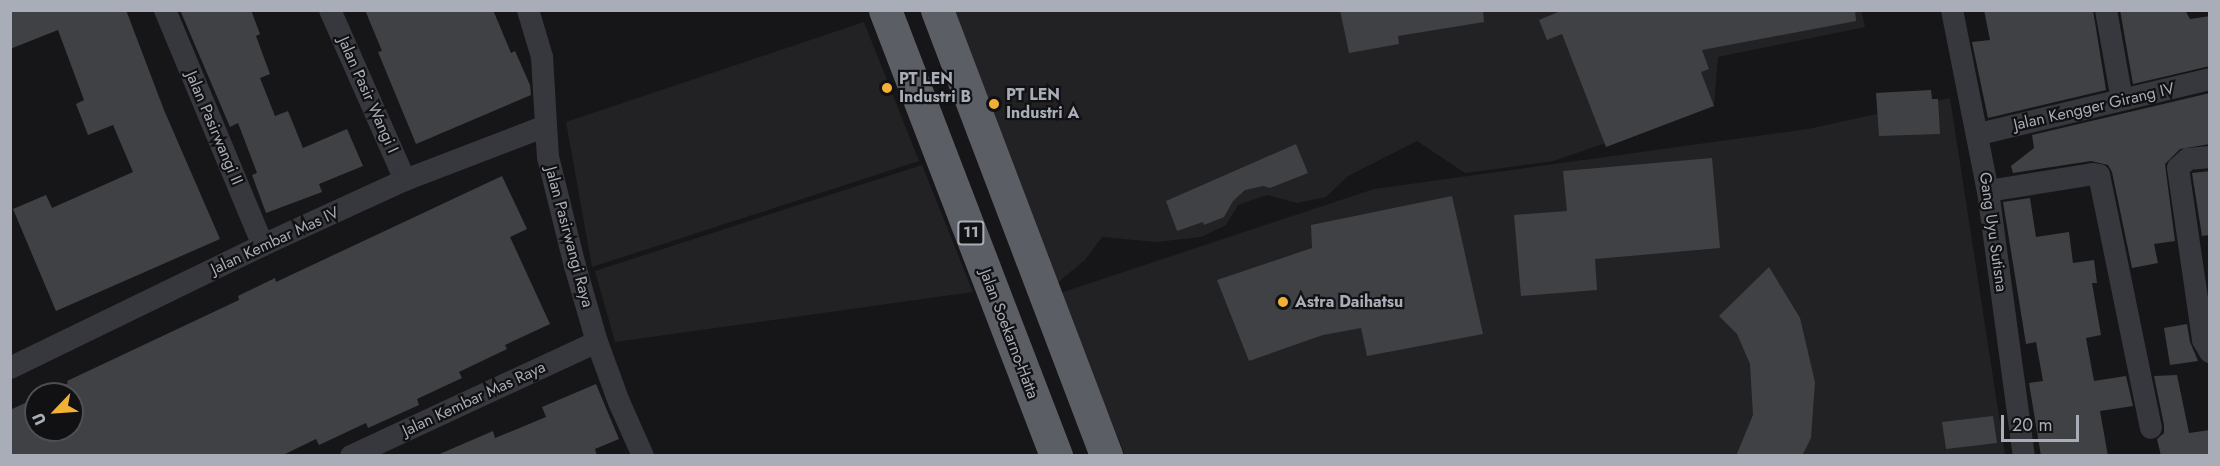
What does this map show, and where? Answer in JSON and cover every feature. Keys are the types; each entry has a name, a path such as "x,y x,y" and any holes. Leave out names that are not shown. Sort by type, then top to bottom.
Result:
{"highway":[{"name":"Jalan Soekarno-Hatta","path":"885,10 1056,456"},
{"path":"937,10 1106,456"}],"street":[{"name":"Jalan Pasirwangi II","path":"165,10 263,245"},
{"name":"Jalan Pasir Wangi I","path":"330,10 405,180"},
{"name":"Jalan Pasirwangi Raya","path":"528,10 542,57 548,157 597,342 619,402 643,456"},
{"name":"Gang Uyu Sutisna","path":"1952,10 1988,191 2024,456"},
{"path":"2106,10 2122,100"},
{"name":"Jalan Kengger Girang IV","path":"1978,134 2210,79"},
{"name":"Jalan Kembar Mas IV","path":"10,368 263,245 405,180 546,126"},
{"path":"2210,157 2188,159 2178,168 2203,340 2210,352"},
{"path":"1988,191 2093,174 2098,176 2151,428"},
{"name":"Jalan Kembar Mas Raya","path":"351,456 381,449 597,342"}],"shaded area":[{"path":"1861,10 1865,27 1718,57 1714,106 1553,161 1465,173 1417,141 1348,176 1326,197 1297,203 1267,195 1238,205 1226,225 1201,237 1156,242 1102,237 1085,260 1056,284 952,11"},
{"path":"864,22 919,161 592,267 566,122"},
{"path":"1950,98 2005,455 1125,455 1060,293 1374,189 1808,129"},
{"path":"922,165 973,292 615,342 595,271"}],"building":[{"path":"10,10 126,10 164,110 220,239 56,311 13,209 46,195 52,208 133,172 113,125 88,135 76,104 84,100 58,30 10,49"},
{"path":"180,10 251,10 260,34 256,36 270,74 260,78 275,116 288,111 303,148 347,129 363,166 319,184 322,192 266,213 252,175 257,173 238,123 230,127"},
{"path":"365,10 493,10 511,53 515,51 530,85 531,95 416,144 378,52 382,51"},
{"path":"1340,10 1483,10 1484,22 1398,36 1399,44 1349,53"},
{"path":"1563,10 1855,10 1856,21 1702,50 1709,69 1701,72 1714,106 1606,147 1562,34 1547,40 1539,20"},
{"path":"1984,10 2093,10 2106,90 1988,118 1972,42 1990,40"},
{"path":"2120,10 2185,10 2190,19 2210,16 2210,66 2133,84"},
{"path":"1931,90 1932,99 1938,99 1940,134 1879,136 1876,93"},
{"path":"2210,93 2210,144 2180,149 2165,164 2175,241 2154,244 2158,263 2132,268 2112,172 2108,165 2091,161 2013,173 2011,166 2034,148 2032,135"},
{"path":"1296,144 1308,173 1270,188 1263,186 1245,190 1233,201 1224,217 1204,225 1203,222 1177,231 1166,201"},
{"path":"1712,158 1720,248 1595,259 1597,290 1521,296 1514,215 1567,211 1563,171"},
{"path":"2210,171 2210,235 2202,236 2192,173"},
{"path":"502,176 527,229 510,237 550,324 505,345 507,349 459,372 462,378 417,399 419,405 368,428 366,423 319,445 316,439 281,456 10,456 10,410 24,404 24,442 84,442 84,382 67,381 239,300 238,296 275,278 276,282"},
{"path":"1452,196 1483,334 1367,356 1361,328 1323,335 1249,361 1217,280 1312,248 1311,225"},
{"path":"2030,198 2036,237 2069,232 2073,263 2094,260 2097,283 2092,283 2101,335 2086,338 2094,381 2126,376 2133,406 2100,411 2108,456 2041,456 2029,383 2043,381 2036,342 2026,344 2003,202"},
{"path":"1769,267 1800,318 1815,382 1811,438 1802,456 1736,456 1753,415 1750,364 1737,334 1719,316"},
{"path":"2187,324 2190,342 2198,361 2170,365 2164,328"},
{"path":"2177,375 2189,433 2210,430 2210,456 2161,456 2157,439 2164,433 2164,425 2154,376"},
{"path":"596,384 619,439 595,449 597,456 435,456 493,431 495,438 546,417 542,407"},
{"path":"1993,416 1997,443 1946,449 1942,422"}],"place":[{"name":"PT LEN Industri B","path":"887,88"},
{"name":"PT LEN Industri A","path":"994,104"},
{"name":"Astra Daihatsu","path":"1283,302"}]}
